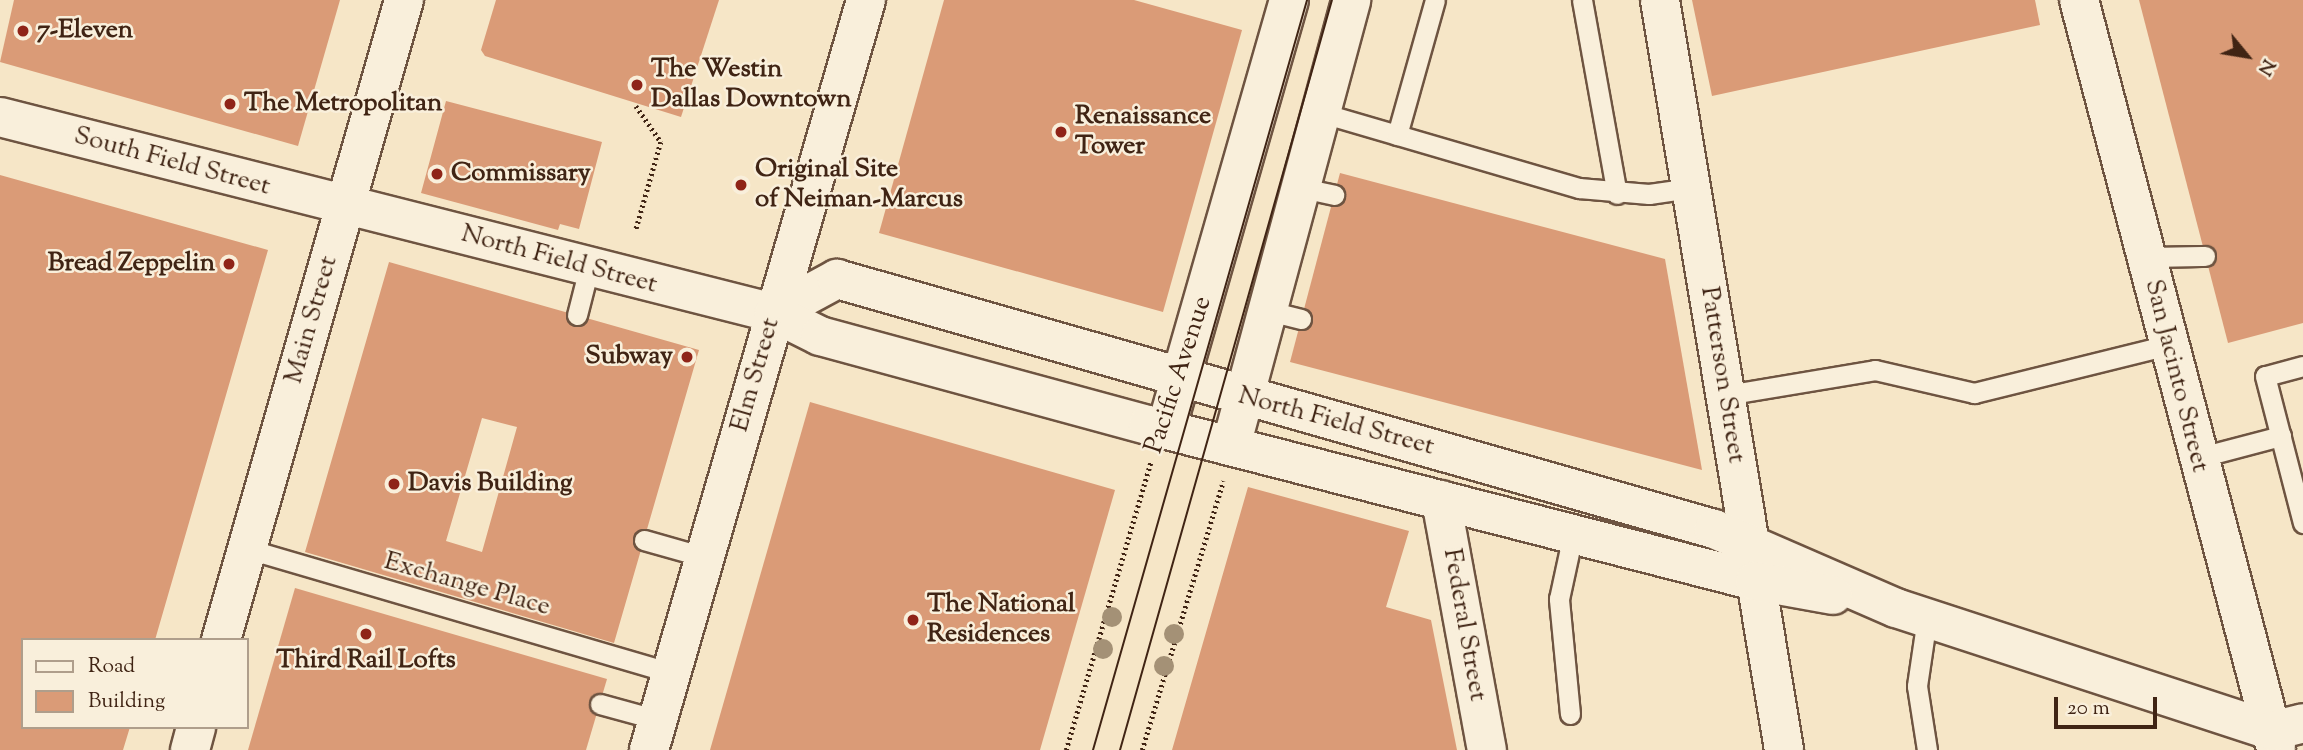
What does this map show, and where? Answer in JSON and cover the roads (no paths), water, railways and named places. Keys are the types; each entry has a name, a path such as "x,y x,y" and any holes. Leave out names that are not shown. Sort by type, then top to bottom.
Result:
{"street":[{"name":"Main Street","path":"222,638 404,0"},
{"name":"Elm Street","path":"654,735 866,0"},
{"name":"Pacific Avenue","path":"1166,429 1289,0"},
{"path":"1231,446 1244,398 1285,315 1318,192 1322,113 1352,0"},
{"name":"Patterson Street","path":"1660,0 1784,750"},
{"name":"San Jacinto Street","path":"2079,0 2197,458 2284,735"},
{"name":"South Field Street","path":"0,117 345,206"},
{"name":"North Field Street","path":"345,206 774,313 820,336 1231,446 1755,581 1912,613"},
{"name":"North Field Street","path":"774,313 837,279 1180,380 1749,540 1912,613 2284,735"},
{"name":"Federal Street","path":"1441,500 1487,750"},
{"path":"190,750 195,729"}],"lane":[{"path":"1397,135 1435,0"},
{"path":"1582,0 1617,194"},
{"path":"1322,113 1617,194 1688,173"},
{"path":"2146,257 2205,256"},
{"path":"577,315 589,268"},
{"path":"1727,395 1864,370 1974,393 2168,345"},
{"path":"2303,366 2265,376 2281,436 2295,455 2303,523"},
{"path":"2197,458 2281,436"},
{"path":"1570,714 1559,598 1573,534"},
{"path":"644,540 704,557"},
{"name":"Exchange Place","path":"248,549 671,673"},
{"path":"1912,613 1917,686 1927,750"},
{"path":"600,704 654,735"}],"tram line":[{"path":"1093,750 1307,0"},
{"path":"1120,750 1332,0"}],"place":[{"name":"7-Eleven","path":"23,31"},
{"name":"The Westin Dallas Downtown","path":"637,85"},
{"name":"The Metropolitan","path":"230,104"},
{"name":"Renaissance Tower","path":"1061,132"},
{"name":"Commissary","path":"437,174"},
{"name":"Original Site of Neiman-Marcus","path":"741,185"},
{"name":"Bread Zeppelin","path":"229,264"},
{"name":"Subway","path":"687,357"},
{"name":"Davis Building","path":"394,484"},
{"name":"The National Residences","path":"913,620"},
{"name":"Third Rail Lofts","path":"366,634"}]}
